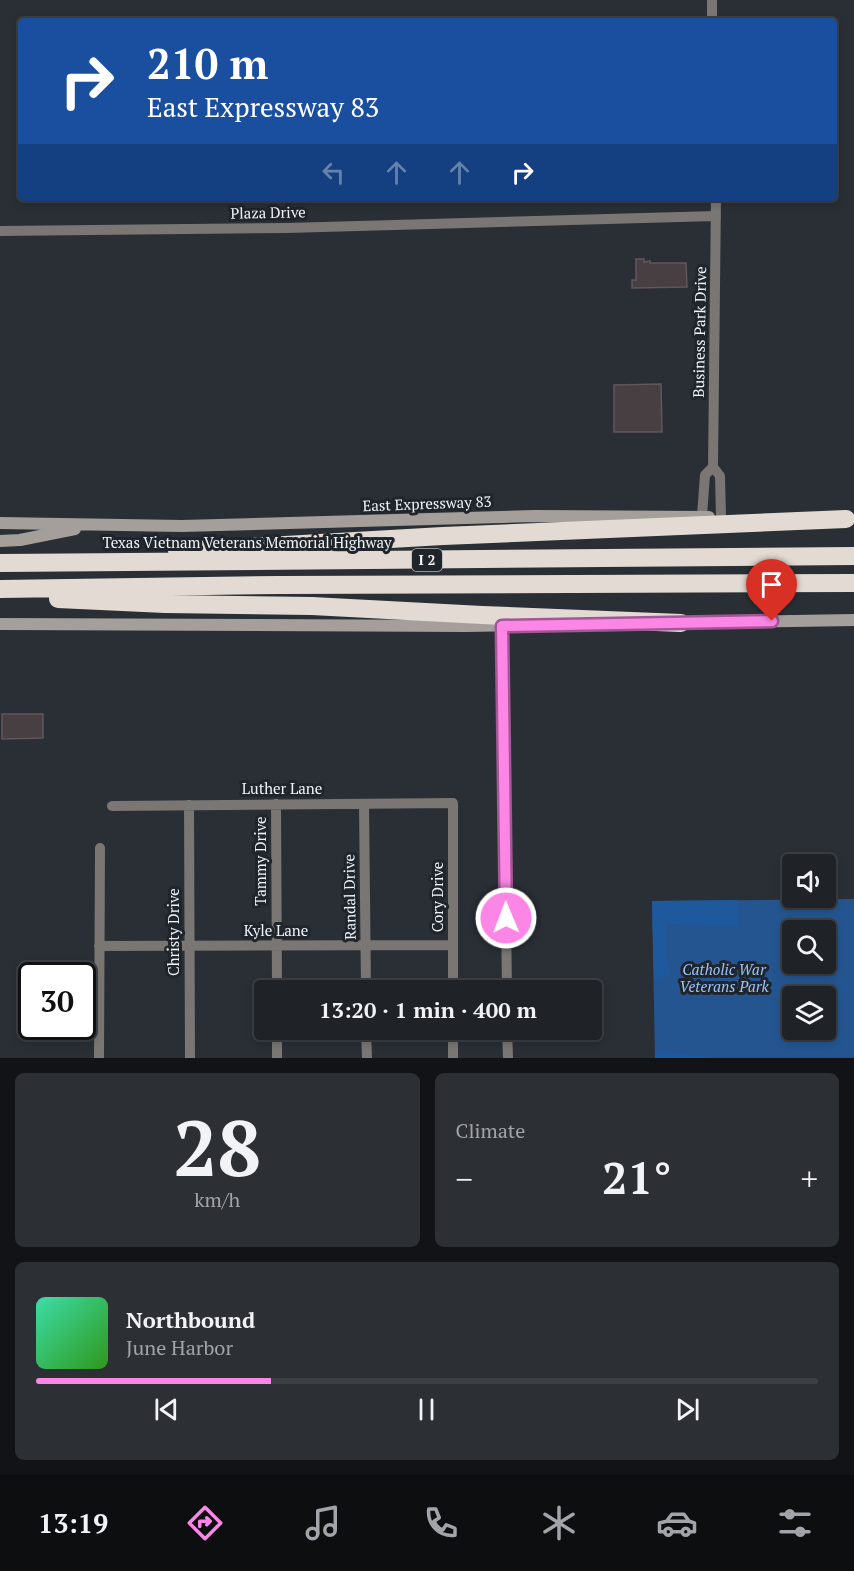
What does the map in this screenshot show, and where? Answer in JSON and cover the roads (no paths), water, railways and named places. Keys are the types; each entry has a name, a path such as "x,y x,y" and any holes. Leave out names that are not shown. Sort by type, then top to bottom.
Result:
{"highway":[{"path":"32,562 152,552 443,536 850,519"},
{"name":"Texas Vietnam Veterans Memorial Highway","path":"0,563 854,556"},
{"name":"I 2","path":"2,589 279,585 854,583"},
{"path":"2,589 31,598 165,604 312,606 681,623"}],"main road":[{"name":"East Expressway 83","path":"0,522 182,526 534,516 850,519"},
{"path":"0,541 20,540 100,524"},
{"path":"0,617 45,624"},
{"path":"0,624 502,626 854,620"}],"street":[{"path":"712,0 712,18"},
{"name":"Business Park Drive","path":"716,201 713,466 720,476 721,517"},
{"name":"Plaza Drive","path":"0,231 287,228 716,216"},
{"name":"Business Park Drive","path":"702,516 705,476 713,466"},
{"path":"502,626 507,980"},
{"name":"Luther Lane","path":"112,806 453,803"},
{"name":"Cory Drive","path":"453,803 453,980"},
{"name":"Tammy Drive","path":"276,804 277,980"},
{"name":"Randal Drive","path":"364,804 366,980"},
{"name":"Christy Drive","path":"189,805 189,1058"},
{"path":"99,1058 100,848"},
{"name":"Kyle Lane","path":"99,946 453,945"},
{"path":"277,1040 277,1058"},
{"path":"366,1040 367,1058"},
{"path":"453,1040 453,1058"},
{"path":"507,1040 508,1058"}],"park label":[{"name":"Catholic War Veterans Park","path":"724,978"}]}
